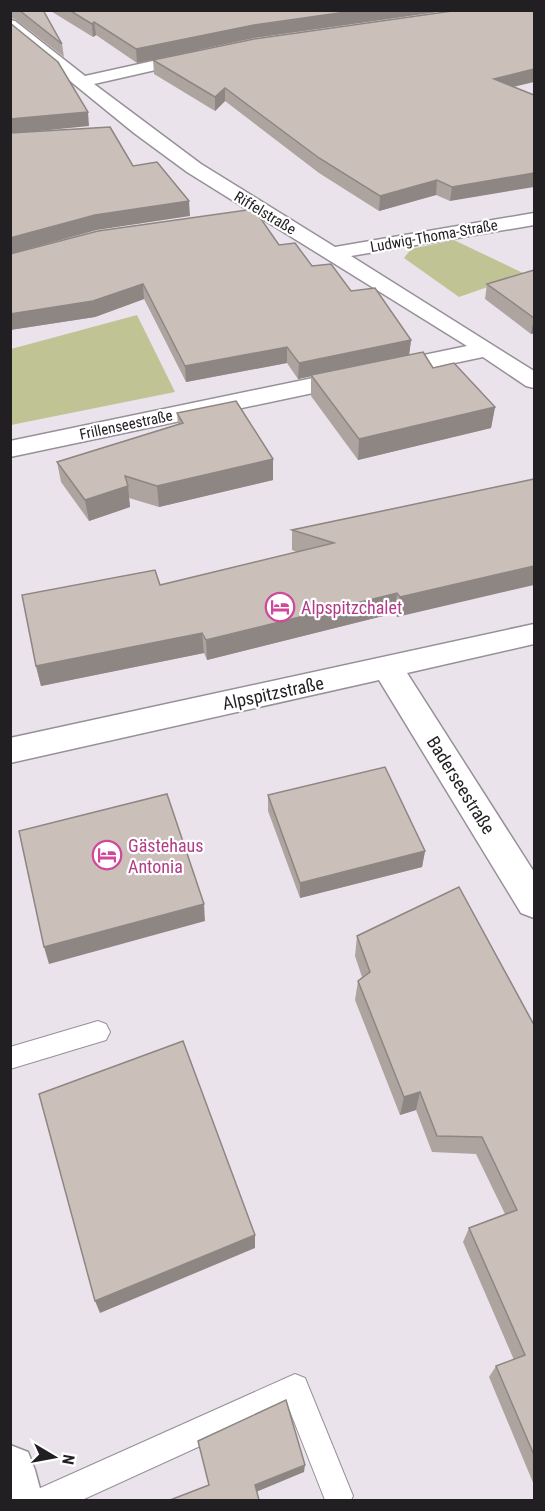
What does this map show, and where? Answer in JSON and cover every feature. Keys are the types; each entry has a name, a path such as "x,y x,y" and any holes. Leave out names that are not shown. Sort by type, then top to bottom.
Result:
{"street":[{"name":"Riffelstraße","path":"10,24 140,129 194,168 266,214 334,253 534,381"},
{"path":"20,50 40,48"},
{"path":"81,82 211,53"},
{"path":"118,131 140,129"},
{"path":"243,217 266,214"},
{"name":"Ludwig-Thoma-Straße","path":"334,253 534,219"},
{"name":"Frillenseestraße","path":"10,449 487,349"},
{"name":"Alpspitzstraße","path":"10,751 534,634"},
{"name":"Baderseestraße","path":"388,668 534,902"},
{"path":"10,1470 17,1500"}],"lane":[{"path":"10,1058 98,1032"},
{"path":"49,1500 295,1388 338,1496"}],"green space":[{"path":"454,240 525,274 459,297 404,258 411,249"},
{"path":"137,315 175,392 11,425 11,349"}],"building":[{"path":"19,10 43,10 62,44"},
{"path":"69,10 360,10 254,25 136,49 94,22 92,24"},
{"path":"459,10 534,10 534,69 494,79 534,95 534,173 452,187 437,180 380,196 319,158 225,88 215,97 153,60 254,39"},
{"path":"10,23 58,62 88,112 10,119"},
{"path":"110,127 133,166 157,162 189,201 95,215 10,238 10,133"},
{"path":"254,209 279,245 295,243 312,266 331,264 351,291 375,288 411,340 299,363 287,347 185,366 143,284 93,301 10,314 10,254 98,231"},
{"path":"534,270 534,318 487,284"},
{"path":"423,352 433,368 454,363 495,407 359,439 311,375"},
{"path":"236,401 273,459 157,486 125,476 128,486 85,500 57,462 183,423 177,413"},
{"path":"534,479 534,566 400,597 397,593 206,640 202,633 36,666 22,595 155,570 160,585 334,543 292,530"},
{"path":"385,767 425,851 300,883 268,795"},
{"path":"167,794 204,904 44,947 19,831"},
{"path":"459,887 534,1025 534,1455 496,1366 525,1355 469,1228 517,1210 482,1137 437,1136 420,1092 404,1097 358,981 370,972 357,936"},
{"path":"183,1041 255,1235 95,1301 39,1094"},
{"path":"286,1400 305,1465 255,1485 259,1500 170,1500 209,1485 198,1441"}],"place":[{"name":"Alpspitzchalet","path":"280,607"},
{"name":"Gästehaus Antonia","path":"107,855"}]}
